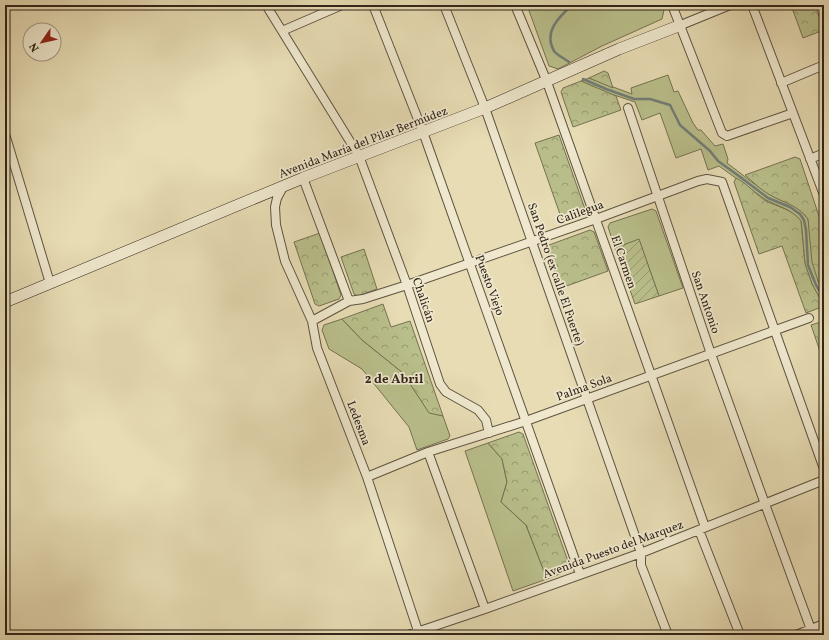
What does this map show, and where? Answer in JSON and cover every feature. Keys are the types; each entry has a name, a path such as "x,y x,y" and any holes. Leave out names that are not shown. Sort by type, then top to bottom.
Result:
{"street":[{"name":"Chalicán","path":"266,5 359,156 407,285 440,384 446,392 478,410 486,420 490,433"},
{"path":"282,31 342,5"},
{"name":"Puesto Viejo","path":"373,5 423,132 580,574"},
{"name":"San Pedro (ex calle El Fuerte)","path":"444,5 485,108 641,553 641,565 668,635"},
{"name":"El Carmen","path":"515,5 547,82 596,219 702,529 740,635"},
{"path":"672,5 722,133 727,136 793,113"},
{"name":"Avenida María del Pilar Bermúdez","path":"5,302 303,178 485,108 619,49 730,5"},
{"path":"752,5 824,195"},
{"path":"781,83 824,65"},
{"name":"San Antonio","path":"628,108 764,504 812,632"},
{"path":"5,134 50,283"},
{"path":"810,159 824,153"},
{"path":"303,178 349,301"},
{"name":"Calilegua","path":"312,321 349,301 363,299 407,285 596,219 658,195 707,179 722,182 776,331"},
{"name":"Ledesma","path":"283,187 277,198 275,207 276,225 285,261 312,321 317,348 367,477 418,631"},
{"name":"Palma Sola","path":"367,477 428,452 526,421 809,318"},
{"path":"776,331 824,469"},
{"path":"428,452 485,609"},
{"name":"Avenida Puesto del Marquez","path":"408,635 641,553 824,480"},
{"path":"796,635 812,632 824,624"}],"green space":[{"path":"527,5 662,5 664,10 662,19 602,46 558,69 549,66"},
{"path":"791,5 815,5 824,30 803,38"},
{"path":"604,71 608,73 613,88 589,78"},
{"path":"668,75 674,92 678,91 693,123 698,130 701,130 715,146 723,144 728,159 727,163 774,197 795,206 808,219 818,281 824,291 824,308 812,284 805,264 801,221 788,210 766,200 719,166 708,170 701,149 676,158 660,113 642,120 635,102 605,92 581,81 589,78 632,94 631,88"},
{"path":"581,81 616,96 621,110 573,127 561,92 563,88"},
{"path":"559,135 585,209 583,213 562,220 535,143"},
{"path":"795,157 800,159 824,231 824,291 818,281 812,262 808,219 800,210 763,191 745,175"},
{"path":"736,178 766,201 789,211 801,221 805,264 812,284 824,306 806,313 782,246 759,254 734,182"},
{"path":"652,209 656,211 683,288 659,296 639,240 615,248 608,227 610,223"},
{"path":"590,230 594,232 608,271 561,288 547,249 549,245"},
{"path":"320,233 341,295 339,299 319,306 315,304 294,242"},
{"path":"639,239 659,296 635,304 615,248"},
{"path":"364,249 377,289 358,296 354,294 341,257"},
{"path":"383,304 391,327 410,321 443,416 429,413 403,373 362,340 342,319"},
{"path":"342,319 362,340 403,373 429,412 443,416 450,436 448,439 417,450 409,427 362,369 329,349 322,330 324,325"},
{"path":"824,321 824,363 811,325"},
{"path":"519,432 523,434 570,567 567,571 547,579 526,525 501,502 507,482 502,459 488,443"},
{"path":"488,443 502,459 507,482 501,502 526,525 547,579 513,591 465,451"}],"waterway":[{"path":"569,62 554,51 550,37 554,25 572,5"},
{"path":"583,79 634,99 650,99 670,105 680,125 710,151 718,161 768,198 790,207 800,214 804,220 806,230 808,265 816,285 824,298"}],"district":[{"name":"2 de Abril","path":"394,378"}]}
